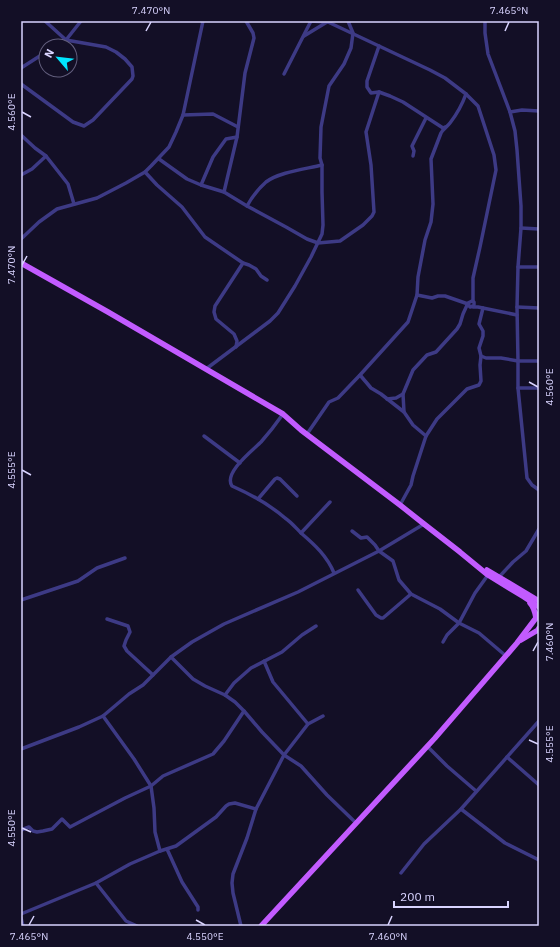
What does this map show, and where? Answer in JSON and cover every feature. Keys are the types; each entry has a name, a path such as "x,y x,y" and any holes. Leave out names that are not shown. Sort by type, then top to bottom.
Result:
{"main road":[{"path":"21,263 283,414 488,575 539,607"},
{"path":"474,563 539,601"},
{"path":"261,926 427,746 518,642 537,616 532,605 524,597"},
{"path":"518,642 539,629"}],"street":[{"path":"45,21 64,38"},
{"path":"68,38 81,21"},
{"path":"21,239 39,222 57,209 97,198 145,172 159,159 169,147 183,115 203,21"},
{"path":"224,192 237,137 245,73 254,38 253,33 246,21"},
{"path":"284,74 311,21 328,22 444,78 466,94 478,106 494,155 496,170 473,278 473,291 470,304 463,314 457,329 436,352 427,355 413,370 403,394 404,412"},
{"path":"206,369 249,338 278,313 298,280 322,234 322,165 320,158 321,127 329,86 344,64 351,48 353,33 348,21"},
{"path":"485,21 488,54 510,112 518,150 521,228 517,307 518,388 527,478 532,485 539,490"},
{"path":"303,37 328,22"},
{"path":"21,84 73,122 84,126 93,120 132,79 132,67 116,52 106,47 78,42"},
{"path":"379,46 367,81 367,87 371,93 379,92 403,102 426,118 445,128"},
{"path":"21,68 38,57"},
{"path":"159,159 187,179 224,192 307,239 318,243 340,241 363,225 374,212 371,165 366,132 379,92"},
{"path":"440,133 448,126 455,116 466,94"},
{"path":"510,112 522,110 539,111"},
{"path":"183,115 214,114 238,127"},
{"path":"413,156 414,151 412,146 426,118"},
{"path":"307,434 329,402 338,398 408,322 418,295 418,277 431,222 433,204 431,159 441,129 439,125"},
{"path":"21,135 46,156 68,184 74,204"},
{"path":"201,185 212,157 216,151 226,139 237,137"},
{"path":"21,175 32,169 46,156"},
{"path":"247,206 254,194 267,181 284,173 322,165"},
{"path":"145,172 182,207 205,237 243,263 256,269 261,276 267,280"},
{"path":"521,228 539,229"},
{"path":"236,346 237,342 234,334 216,318 214,312 216,306 243,263"},
{"path":"518,267 539,267"},
{"path":"418,295 432,298 445,296 478,307 517,315"},
{"path":"517,307 539,308"},
{"path":"400,505 411,486 426,436 437,419 461,394 467,389 479,385 481,381 481,356 479,348 483,336 483,331 480,324 483,308"},
{"path":"481,356 486,358 501,358 518,361 539,361"},
{"path":"360,375 371,388 404,412 413,426 426,436"},
{"path":"518,388 539,388"},
{"path":"387,399 396,398 403,394"},
{"path":"283,414 260,442 245,456 232,474 230,483 232,486 258,499 279,512 314,544 330,563 334,574"},
{"path":"204,436 240,463"},
{"path":"258,499 277,478 280,479 297,496"},
{"path":"302,533 330,502"},
{"path":"21,749 79,727 103,716 129,694 143,685 171,657 192,642 224,624 298,592 334,574 379,551 424,524"},
{"path":"498,577 526,551 539,530"},
{"path":"352,531 361,538 367,537 379,551 393,562 399,580 411,594 440,609 459,623 479,633 506,656"},
{"path":"21,600 78,581 97,568 125,558"},
{"path":"443,642 447,635 459,623 475,593 488,575"},
{"path":"358,590 376,615 381,618 383,618 411,594"},
{"path":"107,619 128,626 130,632 124,646 127,651 153,675"},
{"path":"225,695 234,683 251,668 282,652 302,635 316,626"},
{"path":"171,657 194,679 225,695 235,702 284,755 301,766 327,795 356,823"},
{"path":"264,661 273,682 308,724"},
{"path":"21,830 29,827 33,831 38,832 52,828 62,819 70,827 151,786 164,776 213,754 224,741 244,711"},
{"path":"103,716 134,759 151,786 155,832 160,851"},
{"path":"241,926 233,892 233,874 256,809 284,755 308,724 323,716"},
{"path":"401,873 424,844 461,808 539,720"},
{"path":"427,746 447,766 476,791"},
{"path":"507,757 539,785"},
{"path":"21,914 96,883 130,864 176,846 216,816 229,804 235,803 256,809"},
{"path":"461,808 505,843 539,860"},
{"path":"167,849 182,882 198,907 198,910"},
{"path":"96,883 126,921 137,926"},
{"path":"21,918 23,926"}]}
